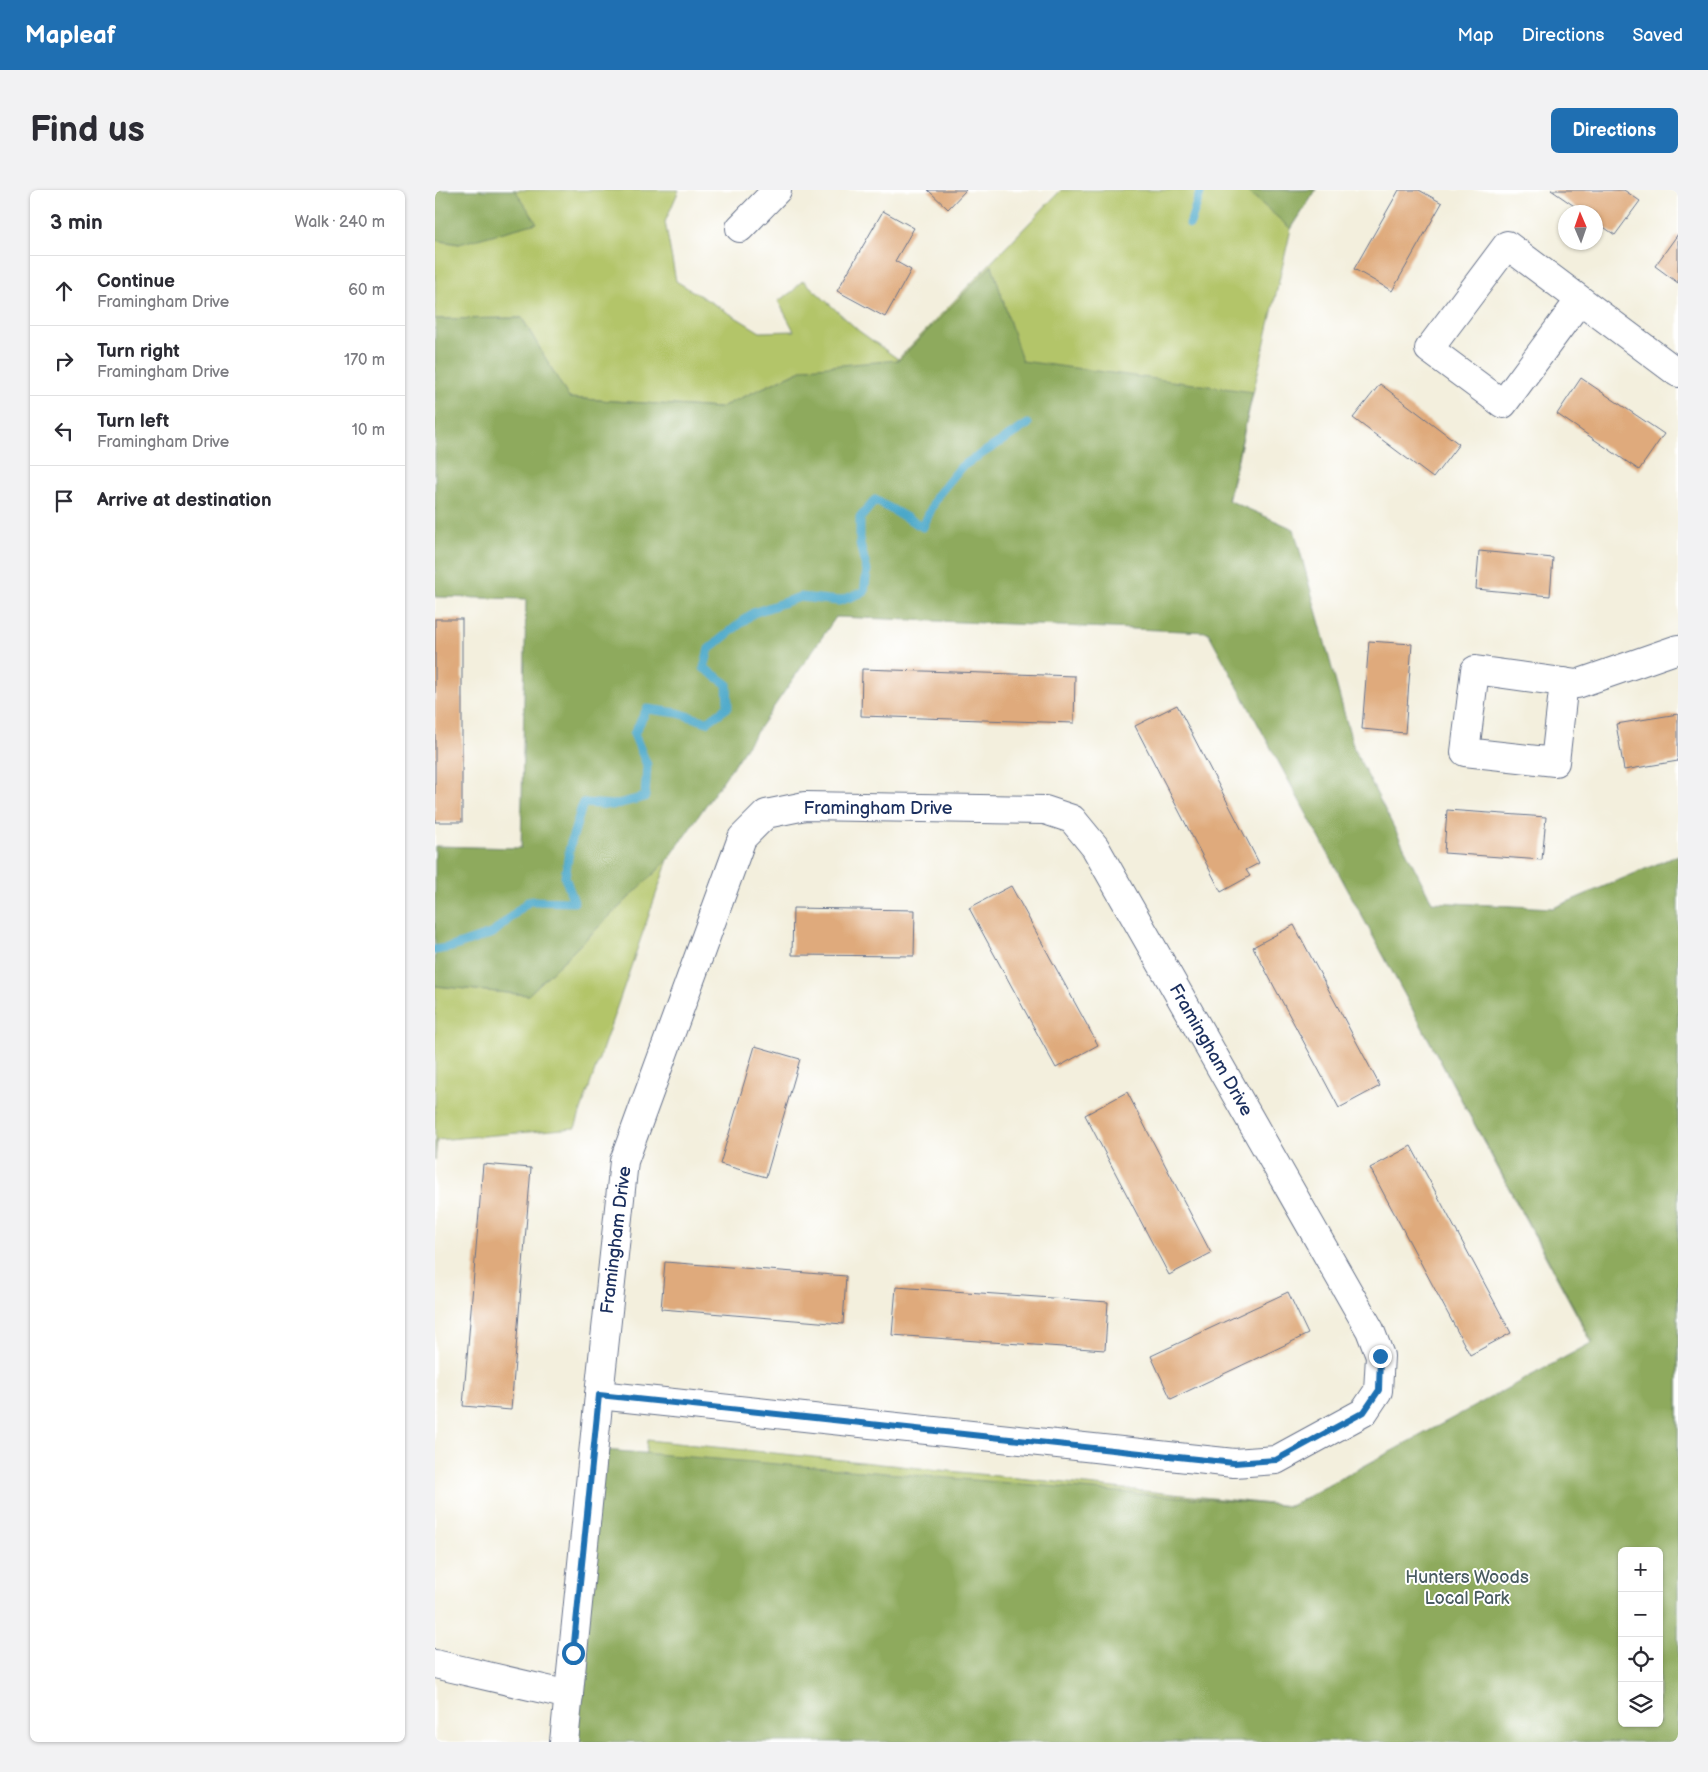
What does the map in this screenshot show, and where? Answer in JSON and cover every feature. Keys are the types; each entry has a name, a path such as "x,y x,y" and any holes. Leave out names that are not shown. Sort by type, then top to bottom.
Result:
{"street":[{"path":"740,228 777,190"},
{"path":"1579,301 1503,404 1429,349 1507,245 1579,301 1678,373"},
{"path":"1564,682 1577,684 1678,649"},
{"name":"Framingham Drive","path":"564,1742 599,1395 624,1161 742,838 766,814 805,806 1045,810 1072,820 1100,855 1371,1330 1380,1356 1379,1390 1364,1412 1276,1460 1234,1463 599,1395"},
{"path":"435,1664 569,1695"}],"green space":[{"path":"435,190 515,190 537,223 459,244 435,240"},
{"name":"Hunters Woods Local Park","path":"513,190 679,190 665,222 676,281 760,332 794,331 778,301 793,291 803,280 859,331 898,359 1061,190 1316,190 1291,229 1210,580 1411,950 1678,946 1678,1742 625,1635 647,1440 1290,1506 1593,1345 1201,616 814,367 806,368 719,408 568,398 522,318 435,319 435,240 459,244"},
{"path":"1246,190 1316,190 1291,229"},
{"path":"992,265 1022,361 1253,392 1228,500 1294,529 1354,749 1432,902 1553,908 1678,855 1678,1742 564,1742 593,1449 1290,1506 1593,1342 1208,632 836,617 668,860 528,995 435,986 435,846 521,848 526,599 435,597 435,319 522,318 569,398 719,408 806,368 899,360"},
{"path":"668,860 575,1128 437,1140 435,1160 435,986 528,995"}],"building":[{"path":"928,190 966,190 948,209"},
{"path":"1399,190 1419,190 1442,203 1392,291 1354,269"},
{"path":"1551,190 1624,190 1640,201 1615,235 1603,227 1603,205 1573,205"},
{"path":"883,211 914,228 895,261 911,270 885,317 837,291"},
{"path":"1678,234 1678,283 1655,266"},
{"path":"1581,378 1664,434 1639,470 1557,414"},
{"path":"1380,384 1459,444 1433,478 1353,418"},
{"path":"1479,551 1553,558 1550,596 1476,589"},
{"path":"435,619 462,619 462,822 435,822"},
{"path":"1369,641 1412,644 1405,733 1362,729"},
{"path":"862,669 1075,676 1074,723 861,716"},
{"path":"1177,705 1259,863 1246,870 1250,876 1221,892 1135,726"},
{"path":"1678,714 1678,761 1624,770 1616,724"},
{"path":"1447,810 1546,817 1542,860 1444,853"},
{"path":"1011,886 1098,1045 1056,1068 969,908"},
{"path":"793,908 915,910 914,956 792,955"},
{"path":"1294,925 1380,1086 1339,1108 1253,947"},
{"path":"755,1046 800,1059 766,1177 720,1164"},
{"path":"1127,1092 1211,1253 1169,1275 1085,1115"},
{"path":"1411,1146 1511,1333 1470,1355 1370,1168"},
{"path":"483,1164 531,1168 511,1410 463,1406"},
{"path":"665,1262 846,1276 843,1324 661,1309"},
{"path":"896,1287 1108,1302 1105,1350 892,1335"},
{"path":"1288,1292 1308,1334 1171,1399 1151,1356"}],"waterway":[{"path":"1190,224 1201,190"},
{"path":"435,950 452,947 493,933 529,901 574,902 565,877 570,846 583,803 613,805 645,797 647,765 634,734 647,709 678,713 707,722 728,707 727,684 704,668 709,649 753,613 800,597 839,601 864,592 867,571 860,544 860,518 875,500 923,527 937,496 961,467 1028,424"}],"route":[{"path":"573,1653 599,1395 1234,1463 1276,1460 1364,1412 1379,1390 1380,1356"}]}
